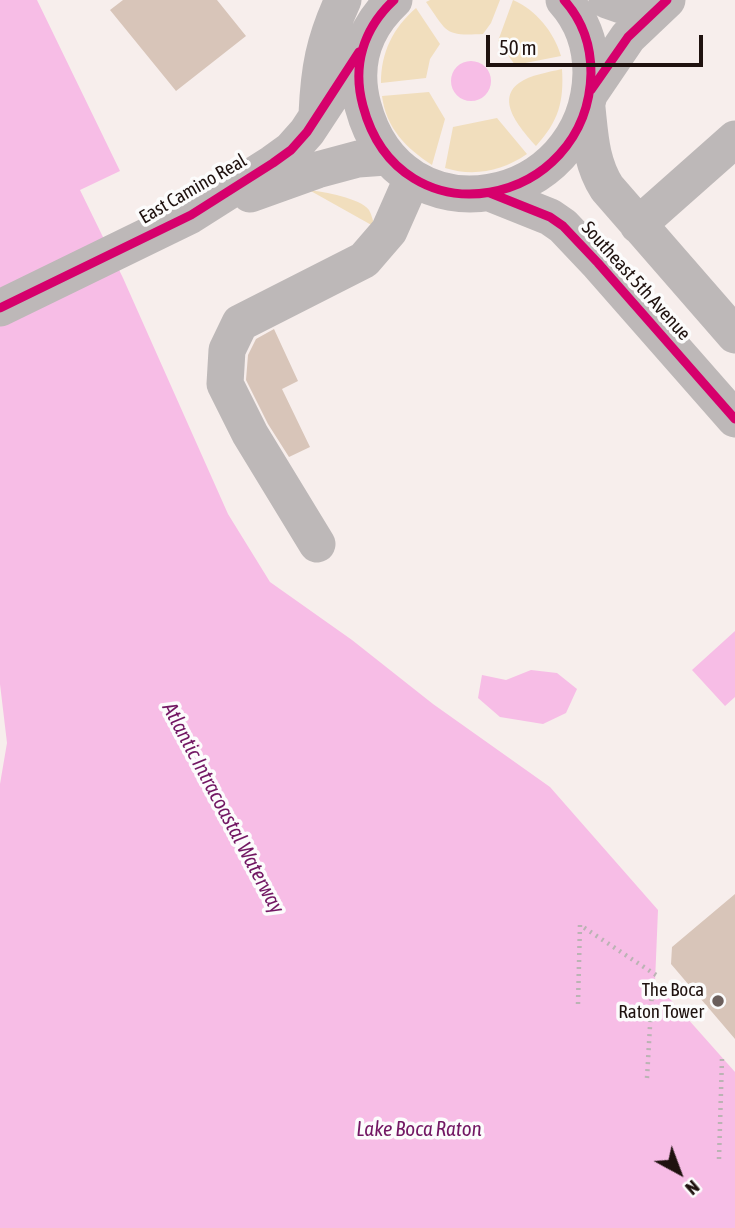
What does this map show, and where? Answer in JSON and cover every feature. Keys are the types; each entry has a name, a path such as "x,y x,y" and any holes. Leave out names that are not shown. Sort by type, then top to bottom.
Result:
{"street":[{"path":"317,115 321,63 326,40 343,0"},
{"name":"East Camino Real","path":"0,308 208,205 290,150 307,132 364,26 394,0"},
{"name":"Southeast 5th Avenue","path":"564,0 572,9 589,41 591,62 588,100 593,157 599,175 638,225 735,335"},
{"path":"607,0 630,8 664,2"},
{"path":"364,26 358,72 359,93 373,136 399,168 449,192 490,193 513,187 548,167 562,151 588,100 628,37 664,2"},
{"path":"638,225 735,139"},
{"name":"East Camino Real","path":"208,205 259,192 317,170 358,159 399,168"},
{"path":"317,544 250,434 225,384 227,350 240,323 364,260 389,231 399,168"},
{"name":"Southeast 5th Avenue","path":"490,193 550,217 563,226 735,419"}],"path":[{"path":"578,1004 580,925 656,975"},
{"path":"647,1078 652,991 655,982"},
{"path":"719,1159 722,1058"}],"shaded area":[{"path":"500,0 491,23 483,34 461,34 443,26 426,2"},
{"path":"513,0 543,23 561,56 515,65 498,41"},
{"path":"416,8 440,44 430,59 426,78 381,83 383,61 390,41"},
{"path":"562,69 561,101 555,119 536,146 513,116 509,98 512,90 523,80"},
{"path":"429,92 445,119 432,165 414,152 399,136 388,118 382,96"},
{"path":"497,118 527,154 508,165 488,171 467,172 445,168 453,127"},
{"path":"309,190 358,202 369,210 375,227"}],"water":[{"path":"0,0 37,0 120,171 80,190 123,278 228,514 270,582 352,640 433,704 550,787 658,910 655,982 735,1072 735,1228 0,1228 0,784 7,743 0,684"},
{"path":"471,61 485,67 491,81 485,95 471,101 457,95 451,81 457,67"},
{"path":"735,631 735,697 725,706 692,670"},
{"path":"531,670 557,673 577,689 566,713 543,724 500,717 478,698 482,675 506,680"}],"building":[{"path":"123,0 217,0 246,36 176,91 110,10"},
{"path":"274,329 298,381 282,389 310,447 289,457 268,424 246,380 248,355 256,339"},
{"name":"The Boca Raton Tower","path":"735,894 735,1039 671,964 672,947"}],"cycle path":[{"path":"394,0 375,23 363,49 359,77 363,106 383,150 414,178 451,192 490,192 527,179 559,155 582,119 591,73 589,53 581,25 564,0"},
{"path":"591,90 628,37 667,0"},
{"path":"0,308 191,215 273,163 291,150 307,132 359,52"},
{"path":"490,193 550,217 563,226 735,419"}],"place":[{"name":"The Boca Raton Tower","path":"718,1001"}],"water label":[{"name":"Atlantic Intracoastal Waterway","path":"223,808"},
{"name":"Lake Boca Raton","path":"419,1129"}]}
